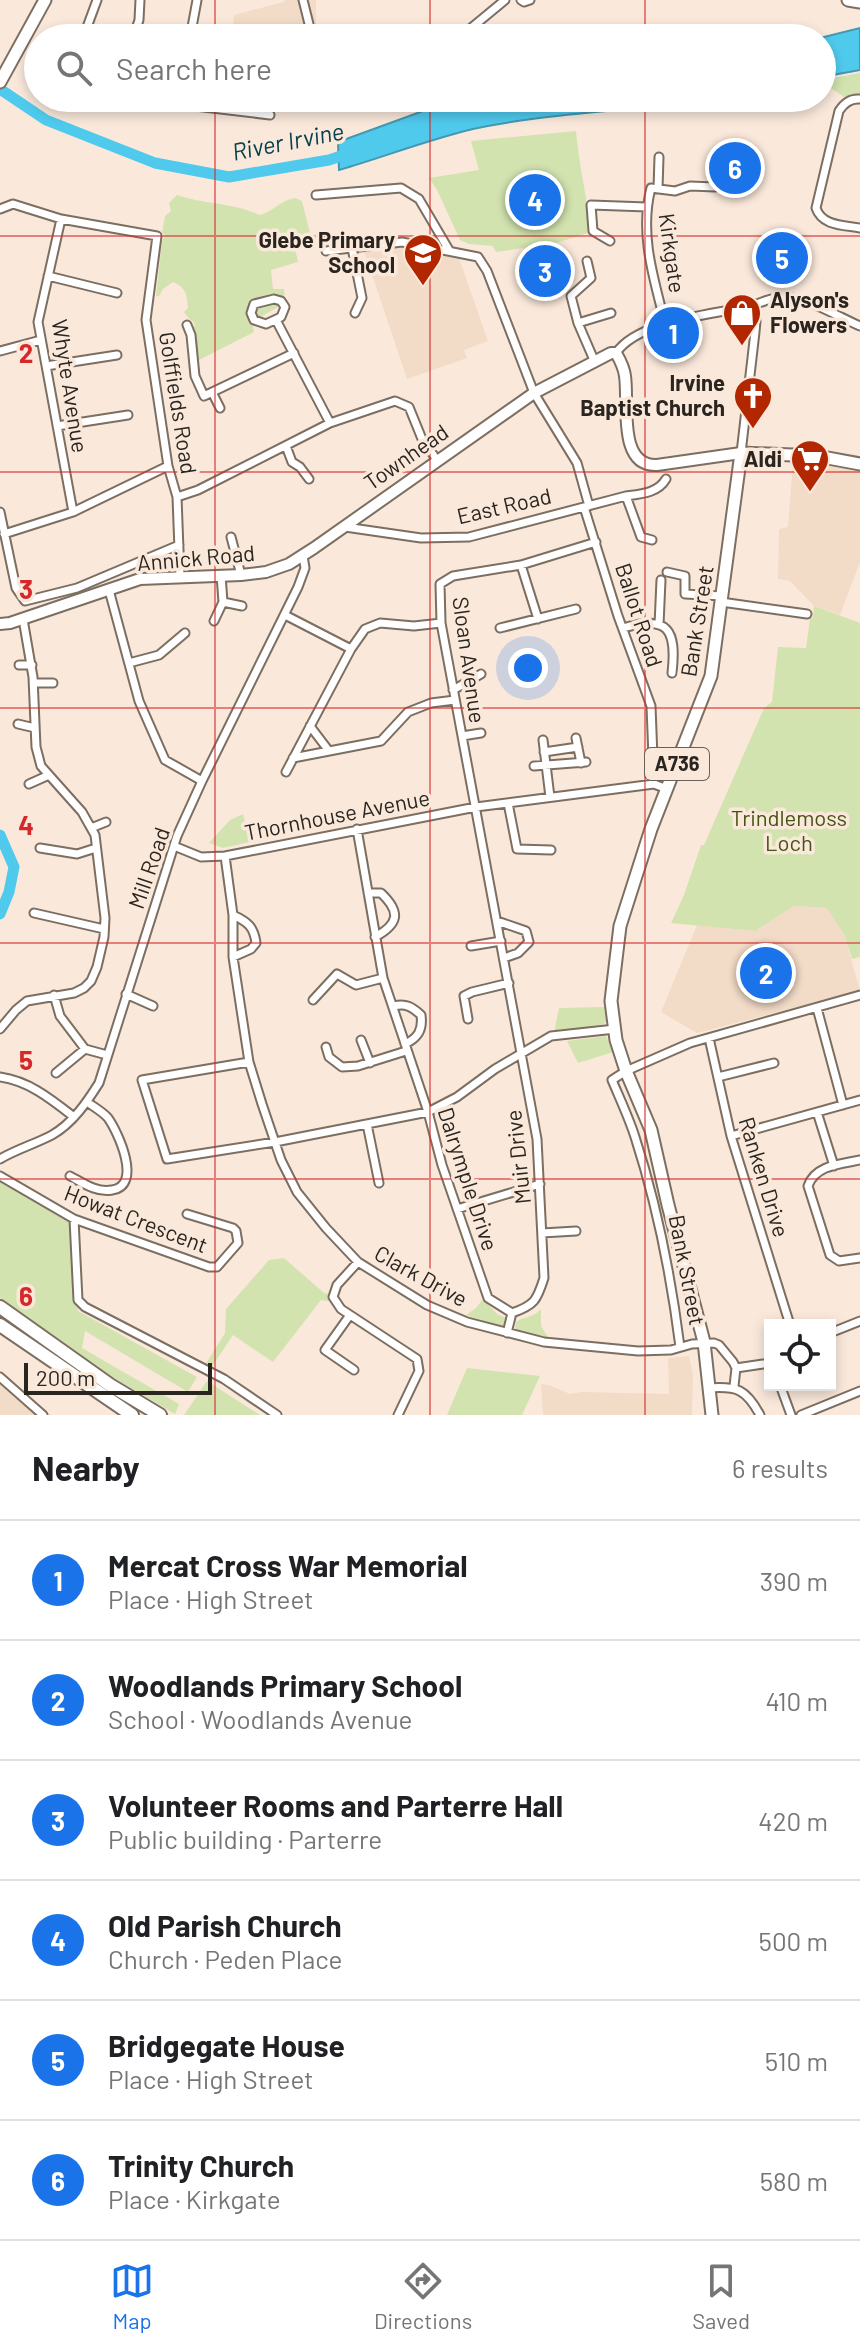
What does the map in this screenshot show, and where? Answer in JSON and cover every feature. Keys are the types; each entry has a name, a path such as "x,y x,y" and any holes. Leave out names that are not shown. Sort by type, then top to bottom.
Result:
{"highway":[{"path":"0,1307 110,1385 160,1415"},
{"path":"0,1325 132,1415"}],"main road":[{"path":"32,24 45,0"},
{"path":"848,0 860,2"},
{"path":"0,82 24,38"},
{"path":"616,353 626,378 629,440 639,461 657,465 741,453 817,456 860,464"},
{"name":"Townhead","path":"303,556 534,393 594,360 616,353"},
{"name":"Bank Street","path":"709,1388 704,1342 651,1130 616,1040 611,1001 620,926 651,829 711,676 741,453"},
{"name":"Annick Road","path":"0,624 140,579 241,575 278,569 303,556"},
{"name":"A736","path":"709,1388 712,1415"}],"street":[{"path":"87,24 97,0"},
{"path":"138,24 140,0"},
{"path":"193,24 197,0"},
{"path":"303,0 309,24"},
{"path":"476,24 505,0"},
{"path":"521,0 530,0"},
{"path":"860,99 845,102 839,111 817,201 817,212 825,220 860,228"},
{"path":"245,112 270,115"},
{"name":"Kirkgate","path":"665,323 650,261 646,222 651,188 675,191 690,186 715,187 719,183 722,156"},
{"path":"658,189 659,157"},
{"path":"316,195 401,188 419,199 449,251"},
{"path":"0,197 3,208 13,204 61,219"},
{"path":"610,241 593,231 591,205 647,207"},
{"name":"Golffields Road","path":"61,219 157,236 146,320 168,466 177,497 180,576"},
{"name":"Whyte Avenue","path":"61,219 38,322 73,512"},
{"name":"Ballot Road","path":"326,251 402,242 478,257 487,271 534,393 577,463 596,542 651,706 654,784"},
{"path":"352,248 362,298 355,313"},
{"path":"587,261 591,278 571,296 578,323 594,360"},
{"path":"48,276 117,293"},
{"path":"616,353 633,338 665,323 786,297 811,304 860,326"},
{"path":"274,299 281,301 285,307 284,313 276,320 266,324 256,322 252,316 253,306 274,299"},
{"name":"Bank Street","path":"741,453 756,321 753,306"},
{"path":"578,323 611,313"},
{"path":"276,320 330,423"},
{"path":"187,325 191,335 195,376 204,396 294,353"},
{"path":"0,351 41,340"},
{"path":"46,366 117,355"},
{"path":"212,392 220,408"},
{"path":"177,497 198,490 330,423 395,401 409,407 422,439 437,460"},
{"path":"57,426 128,415"},
{"path":"286,446 292,462 309,479"},
{"path":"0,512 4,534 73,512 168,466"},
{"name":"East Road","path":"342,526 421,538 469,537 626,496 647,494 666,479"},
{"path":"626,496 641,537 652,540"},
{"name":"Annick Road","path":"4,534 16,588 25,601 77,588 179,545"},
{"path":"231,537 241,575"},
{"name":"Sloan Avenue","path":"476,807 441,623 440,584 453,576 521,565 596,542"},
{"name":"Mill Road","path":"0,1159 54,1134 74,1117 99,1083 174,846 202,781 303,577 303,556"},
{"path":"521,565 538,619"},
{"path":"667,572 685,576 685,594 807,614"},
{"path":"214,621 223,602 221,575"},
{"path":"659,625 661,580"},
{"path":"109,590 139,701 165,760 202,781"},
{"path":"223,602 242,606"},
{"path":"500,628 576,609"},
{"path":"285,615 351,649"},
{"path":"0,1029 27,1001 74,993 84,988 97,967 104,929 95,835 82,812 41,766 36,747 34,683 23,619"},
{"path":"623,628 645,622 659,625 669,632 674,641 672,673"},
{"path":"286,772 351,649 365,629 380,623 414,626 441,623"},
{"path":"129,663 159,655 185,633"},
{"path":"19,665 32,665"},
{"path":"453,690 481,674"},
{"path":"34,683 53,683"},
{"path":"293,758 381,741 408,712 431,703 455,700"},
{"path":"18,724 35,728"},
{"path":"310,726 329,751"},
{"path":"462,736 481,733"},
{"path":"534,766 584,762 576,738"},
{"path":"543,740 550,797"},
{"path":"544,752 578,747"},
{"path":"29,784 49,775"},
{"name":"Thornhouse Avenue","path":"174,846 201,857 225,856 476,807 654,784 667,789"},
{"path":"508,803 517,849 551,850"},
{"name":"Muir Drive","path":"476,807 537,1139 544,1278 537,1299 528,1308 512,1313"},
{"path":"91,828 106,822"},
{"name":"Dalrymple Drive","path":"357,829 383,978 428,1112 442,1165 488,1298 512,1313"},
{"path":"40,848 77,854 96,848"},
{"name":"Clark Drive","path":"225,856 233,915 233,957 249,1062 275,1142 297,1192 358,1262 427,1305 467,1322 544,1342 638,1351 671,1350 704,1342"},
{"path":"368,893 381,893 392,903 396,915 390,929 375,937"},
{"path":"34,913 104,929"},
{"path":"233,915 254,929 256,943 251,949 233,957"},
{"path":"497,921 526,931 529,942 518,953 504,958"},
{"path":"471,946 501,941"},
{"path":"313,1000 337,974 356,985 383,978"},
{"path":"468,1019 464,996 509,983"},
{"path":"126,994 153,1006"},
{"path":"54,995 60,1016 85,1049 107,1055"},
{"path":"626,1071 690,1043 860,995"},
{"path":"326,1047 329,1057 342,1067 370,1063 406,1048 423,1026 421,1015 402,1004 394,1006"},
{"path":"817,1008 843,1105"},
{"path":"249,1062 142,1080 167,1159 275,1142 428,1112 457,1097 551,1036 615,1029"},
{"name":"Ranken Drive","path":"709,1038 731,1136 788,1319"},
{"path":"361,1040 370,1063"},
{"path":"56,1073 85,1049"},
{"path":"718,1077 774,1063"},
{"name":"Bank Street","path":"626,1071 612,1080 635,1134 651,1196 672,1285 680,1347"},
{"path":"0,1077 20,1081 74,1117"},
{"path":"731,1136 860,1100"},
{"path":"70,1176 95,1189 114,1190 122,1185 128,1171 127,1158 107,1117 87,1102"},
{"path":"817,1112 834,1166"},
{"path":"367,1124 379,1183"},
{"path":"860,1160 813,1175 808,1186 830,1255 839,1261 860,1258"},
{"name":"Howat Crescent","path":"0,1176 74,1219 209,1267 217,1267 238,1243 236,1231 187,1214"},
{"path":"457,1209 540,1184"},
{"path":"74,1219 78,1300 85,1307 224,1379 277,1415"},
{"path":"542,1233 576,1231"},
{"path":"358,1262 337,1285 333,1297 341,1309 417,1359 419,1371 398,1415"},
{"path":"507,1333 512,1313"},
{"path":"350,1315 325,1350 354,1370"},
{"path":"836,1331 860,1321"},
{"name":"Bank Street","path":"704,1342 719,1345 736,1368"},
{"path":"734,1386 736,1368 763,1364"},
{"path":"0,1377 43,1415"},
{"path":"709,1388 734,1386 743,1392 760,1415"},
{"path":"782,1391 791,1415"},
{"path":"801,1415 860,1391"}],"shaded area":[{"path":"316,0 316,24 233,24 234,15 284,2"},
{"name":"Glebe Primary School","path":"402,245 459,258 488,341 464,350 467,358 407,379 364,251"},
{"path":"793,461 860,471 860,562 840,615 814,606 790,581 778,579 779,529 788,527"},
{"path":"794,906 828,908 844,934 860,991 697,1033 661,1012 697,925 755,931"},
{"path":"689,1356 693,1375 692,1415 543,1415 541,1384 570,1394 669,1394 668,1358"},
{"path":"0,1372 51,1415 0,1415"}],"green space":[{"path":"860,73 860,94 847,99 836,92 836,77"},
{"path":"576,131 591,232 556,243 496,252 493,246 460,240 429,178 479,170 471,141"},
{"path":"177,195 260,215 295,198 302,201 313,245 295,248 298,262 271,270 273,289 284,289 285,303 252,322 254,332 197,361 195,325 184,312 188,308 185,292 173,282 156,296 165,216 171,211 169,203"},
{"name":"Trindlemoss Loch","path":"814,606 860,623 860,957 852,959 844,934 827,908 794,906 755,931 671,923 701,845 704,845 764,708 772,702 778,647 806,648"},
{"path":"243,814 250,842 223,848 209,843 230,820"},
{"path":"606,1007 607,1021 604,1024 554,1033 559,1008"},
{"path":"606,1036 613,1052 578,1063 567,1041"},
{"path":"0,1181 71,1224 78,1311 197,1377 188,1392 85,1331 82,1348 179,1404 175,1414 84,1360 0,1298"},
{"path":"284,1258 324,1293 330,1294 328,1301 321,1300 273,1362 233,1335 211,1368 205,1365 225,1333 226,1309 269,1260"},
{"path":"483,1299 497,1314 508,1319 508,1325 503,1329 466,1315"},
{"path":"541,1309 541,1326 548,1337 515,1329 516,1322"},
{"path":"467,1368 540,1376 522,1415 447,1415"},
{"path":"207,1381 260,1415 184,1415"}],"water":[{"path":"860,28 860,70 836,74 836,34"},
{"path":"420,112 593,112 473,129 339,170 338,142"}],"waterway":[{"name":"River Irvine","path":"0,89 24,105"},
{"name":"River Irvine","path":"34,112 46,120 155,163 229,177 329,160 350,153"},
{"path":"0,835 14,867 0,914"}],"place":[{"name":"Trinity Church","path":"735,168"},
{"name":"Old Parish Church","path":"535,200"},
{"name":"Bridgegate House","path":"782,258"},
{"name":"Volunteer Rooms and Parterre Hall","path":"545,271"},
{"name":"Glebe Primary School","path":"423,287"},
{"name":"Mercat Cross War Memorial","path":"673,333"},
{"name":"Alyson's Flowers","path":"742,347"},
{"name":"Irvine Baptist Church","path":"753,430"},
{"name":"Aldi","path":"810,493"},
{"name":"Woodlands Primary School","path":"766,973"}]}
